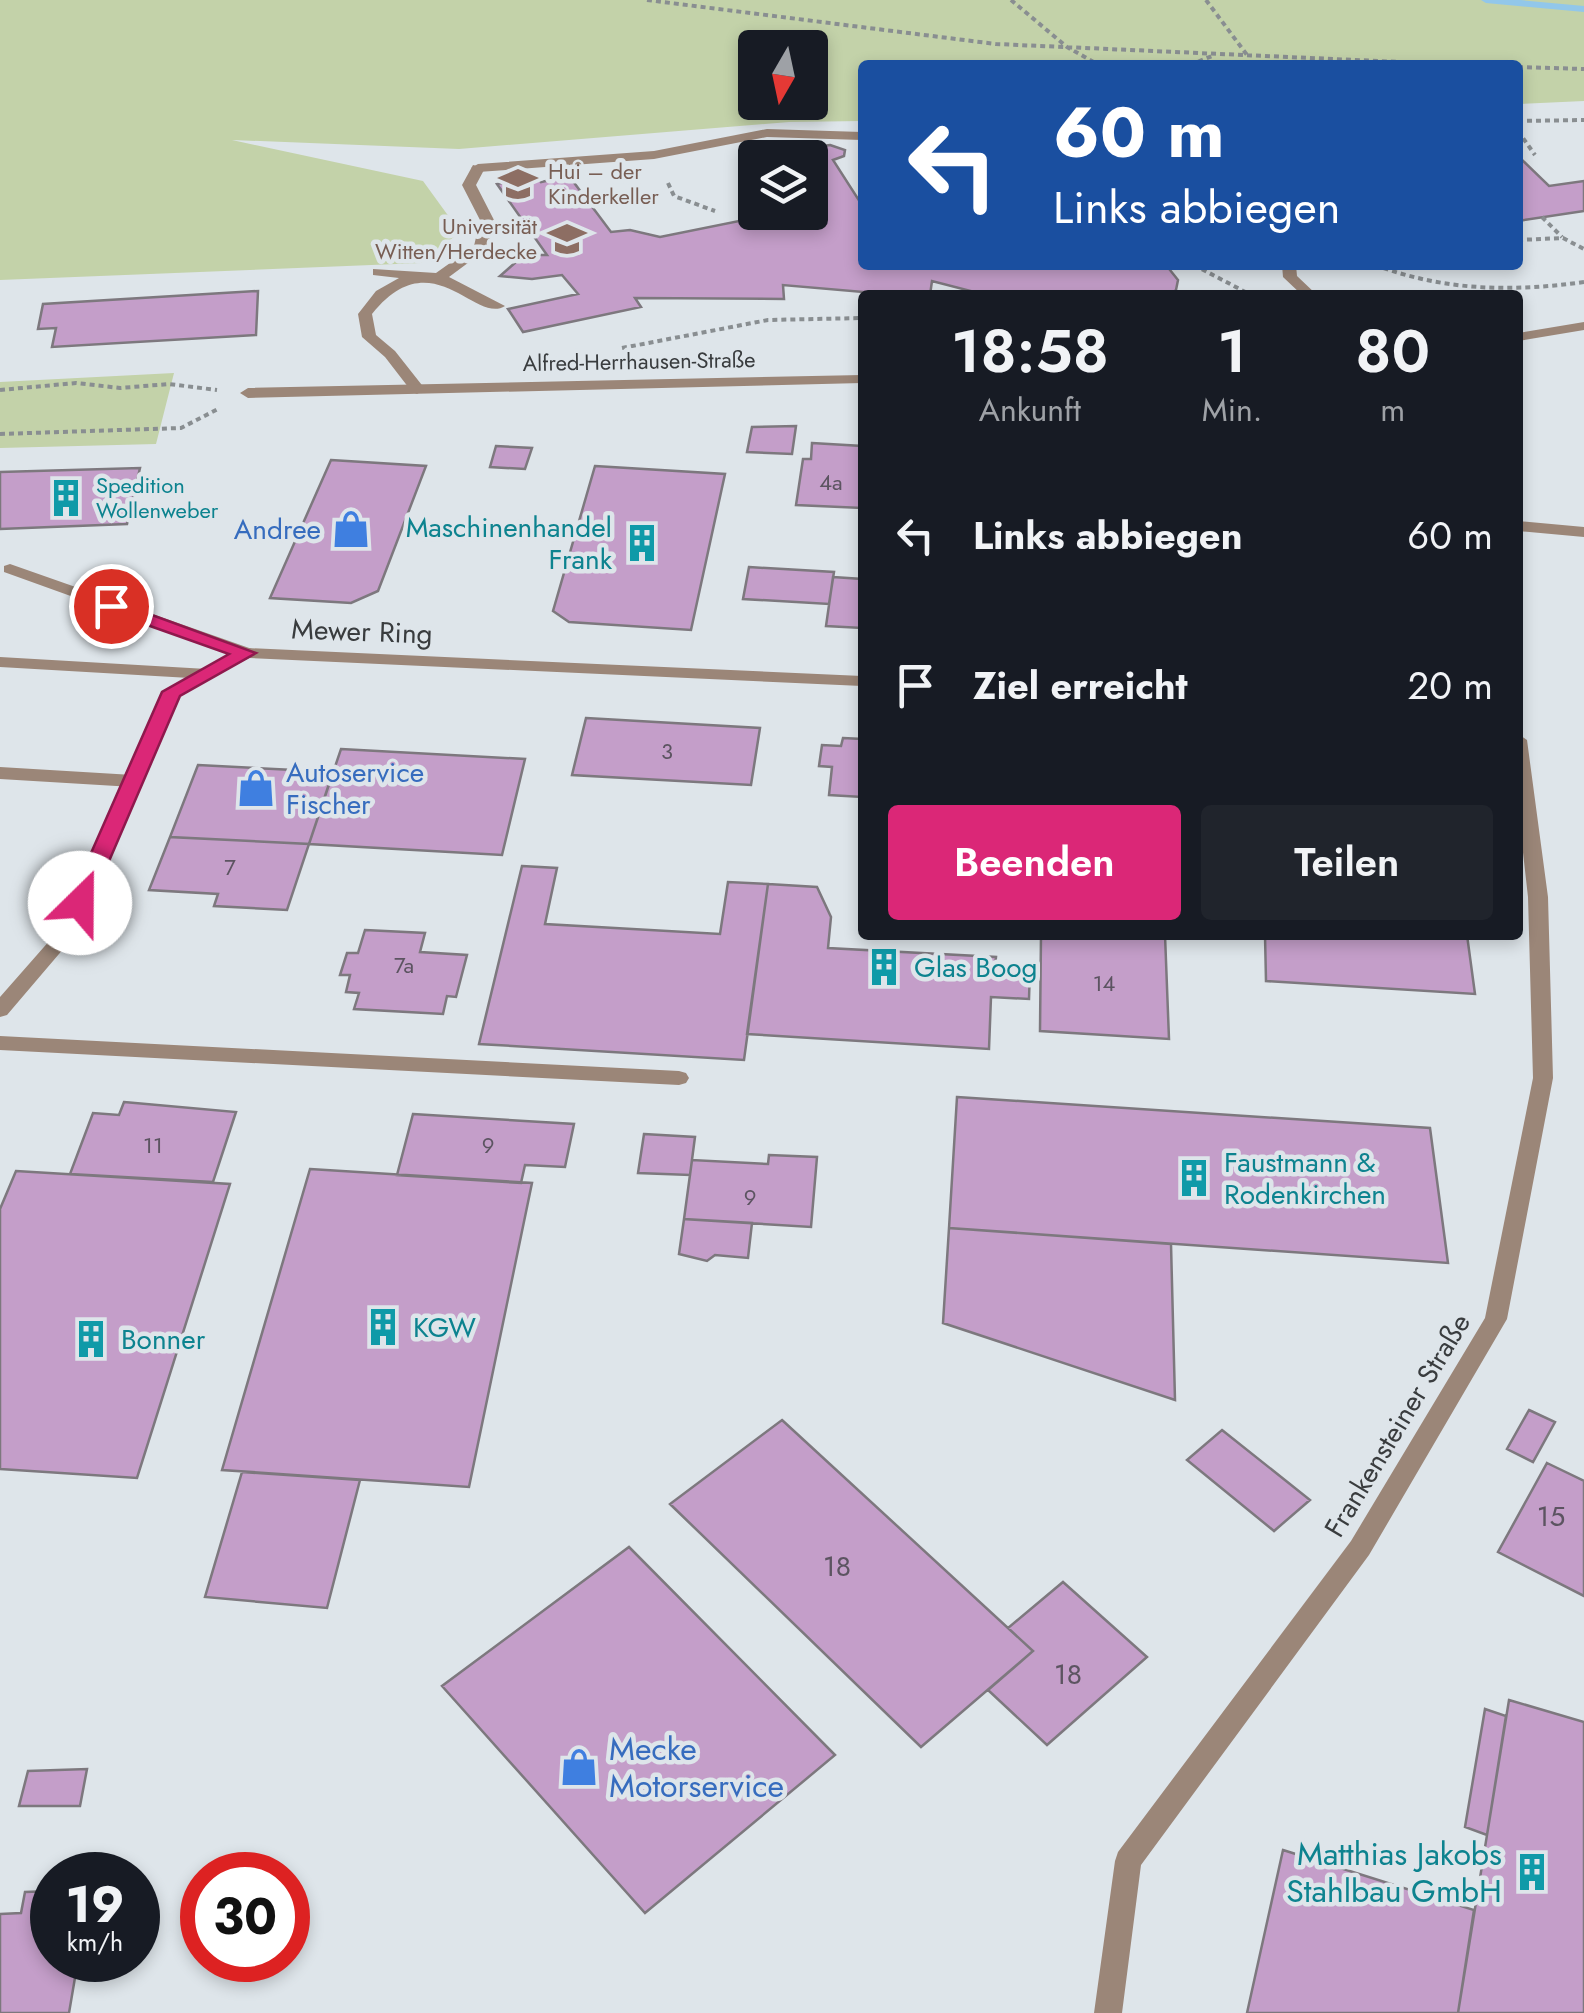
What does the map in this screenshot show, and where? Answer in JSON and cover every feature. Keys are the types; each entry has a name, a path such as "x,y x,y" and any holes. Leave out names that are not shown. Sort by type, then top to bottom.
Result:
{"street":[{"path":"417,389 390,354 369,337 364,314 381,294 406,280 439,278 482,248 486,220 469,185 478,168 654,155 767,133 858,136"},
{"path":"1289,270 1290,277 1304,290"},
{"path":"378,272 439,278 498,306"},
{"path":"1523,335 1584,326"},
{"name":"Alfred-Herrhausen-Straße","path":"248,393 858,379"},
{"path":"1523,526 1584,532"},
{"path":"10,570 246,653"},
{"path":"0,1010 66,934 172,692 246,653"},
{"name":"Mewer Ring","path":"246,653 858,681"},
{"path":"0,662 207,674"},
{"path":"0,773 133,781"},
{"name":"Frankensteiner Straße","path":"1108,2013 1128,1861 1360,1548 1496,1319 1543,1078 1538,897 1523,779"},
{"path":"0,1043 679,1078"}],"path":[{"path":"648,0 996,44 1346,60"},
{"path":"1011,0 1067,46 1091,60"},
{"path":"1206,0 1248,56"},
{"path":"1203,60 1218,54"},
{"path":"1523,67 1584,69"},
{"path":"1523,121 1584,120"},
{"path":"1523,138 1536,155"},
{"path":"654,155 674,196 715,210"},
{"path":"1542,217 1563,238 1584,249"},
{"path":"1523,240 1563,238"},
{"path":"1204,270 1242,290"},
{"path":"1390,270 1440,286 1478,290"},
{"path":"1523,291 1584,282"},
{"path":"614,350 768,320 858,318"},
{"path":"0,390 76,383 120,388 169,384 248,393"},
{"path":"0,434 180,428 248,393"}],"green space":[{"path":"0,0 1584,0 1584,101 1523,104 1523,60 858,60 858,121 789,122 459,149 232,140 423,181 460,232 421,263 0,280"},
{"path":"174,373 156,444 0,448 0,382"}],"building":[{"path":"830,145 845,150 844,156 833,160 858,199 858,270 1170,270 1178,280 1176,290 967,290 932,281 931,290 858,292 783,285 784,299 635,298 641,307 523,332 508,309 578,294 562,275 532,279 500,276 524,255 547,255 497,184 537,176 541,182 569,176 611,232 630,230 660,237 738,221 738,230 828,230"},
{"path":"1523,161 1549,186 1584,181 1584,211 1523,220"},
{"path":"258,291 256,335 52,347 56,328 38,329 43,304"},
{"path":"796,426 792,454 747,452 752,427"},
{"path":"812,443 858,446 858,508 796,505 803,459 811,459"},
{"path":"496,446 532,448 525,469 490,467"},
{"name":"Andree","path":"331,460 426,466 378,591 351,603 270,598"},
{"name":"Maschinenhandel Frank","path":"595,466 725,474 691,630 569,622 553,611"},
{"name":"Spedition Wollenweber","path":"140,468 127,524 0,529 0,472"},
{"path":"749,567 834,572 829,604 743,599"},
{"path":"833,577 858,579 858,628 826,626"},
{"path":"586,718 760,728 751,785 572,775"},
{"path":"843,738 858,739 858,797 829,795 832,767 819,766 822,745 841,746"},
{"path":"341,749 525,759 502,855 309,844"},
{"path":"198,765 333,772 309,844 170,837"},
{"path":"170,837 309,844 287,910 214,906 218,894 149,890"},
{"path":"522,866 557,868 545,924 720,934 728,882 768,884 744,1060 479,1044"},
{"name":"Glas Boog","path":"768,884 817,887 831,917 828,948 996,957 995,966 1030,968 1029,999 991,997 989,1049 747,1034"},
{"path":"365,930 425,933 420,952 467,955 456,997 447,996 443,1014 354,1009 359,993 346,992 350,975 340,975 347,953 358,953"},
{"path":"1041,940 1165,940 1169,1039 1040,1031"},
{"path":"1265,940 1468,940 1475,994 1266,981"},
{"name":"Faustmann & Rodenkirchen","path":"957,1097 1430,1128 1448,1263 949,1228"},
{"path":"124,1102 236,1112 213,1182 70,1174 93,1113 119,1115"},
{"path":"413,1114 574,1124 565,1167 525,1165 521,1183 397,1175"},
{"path":"644,1134 695,1137 690,1175 638,1173"},
{"path":"769,1155 817,1157 811,1227 684,1219 692,1160 768,1164"},
{"name":"KGW","path":"310,1169 532,1183 469,1487 222,1470"},
{"name":"Bonner","path":"16,1171 230,1184 137,1478 0,1469 0,1209"},
{"path":"684,1219 752,1223 748,1258 715,1255 707,1261 679,1254"},
{"path":"949,1228 1171,1244 1175,1400 943,1323"},
{"path":"1529,1410 1555,1422 1533,1462 1507,1449"},
{"path":"782,1420 1033,1651 921,1747 670,1504"},
{"path":"1222,1430 1310,1500 1274,1531 1187,1460"},
{"path":"1547,1463 1584,1481 1584,1596 1498,1552"},
{"path":"242,1472 360,1480 327,1608 205,1597"},
{"path":"629,1547 835,1755 645,1913 442,1686"},
{"path":"1063,1582 1147,1657 1047,1745 988,1690 1033,1651 1008,1628"},
{"name":"Matthias Jakobs Stahlbau GmbH","path":"1509,1700 1584,1722 1584,2013 1458,2013"},
{"path":"1485,1709 1506,1716 1487,1835 1465,1827"},
{"path":"87,1769 80,1806 19,1806 28,1771"},
{"path":"1283,1850 1474,1910 1458,2013 1247,2013"},
{"path":"25,1892 30,1892 30,1982 74,1982 69,2013 0,2013 0,1914 21,1913"}],"waterway":[{"path":"1486,0 1584,9"}],"place":[{"name":"Hui – der Kinderkeller","path":"518,184"},
{"name":"Universität Witten/Herdecke","path":"567,239"},
{"name":"Spedition Wollenweber","path":"66,498"},
{"name":"Andree","path":"351,529"},
{"name":"Maschinenhandel Frank","path":"642,543"},
{"name":"Autoservice Fischer","path":"256,788"},
{"name":"Glas Boog","path":"884,967"},
{"name":"Faustmann & Rodenkirchen","path":"1194,1178"},
{"name":"KGW","path":"383,1327"},
{"name":"Bonner","path":"91,1339"},
{"name":"Mecke Motorservice","path":"579,1767"},
{"name":"Matthias Jakobs Stahlbau GmbH","path":"1532,1872"}],"route":[{"path":"80,903 172,692 246,653 111,606"}]}
